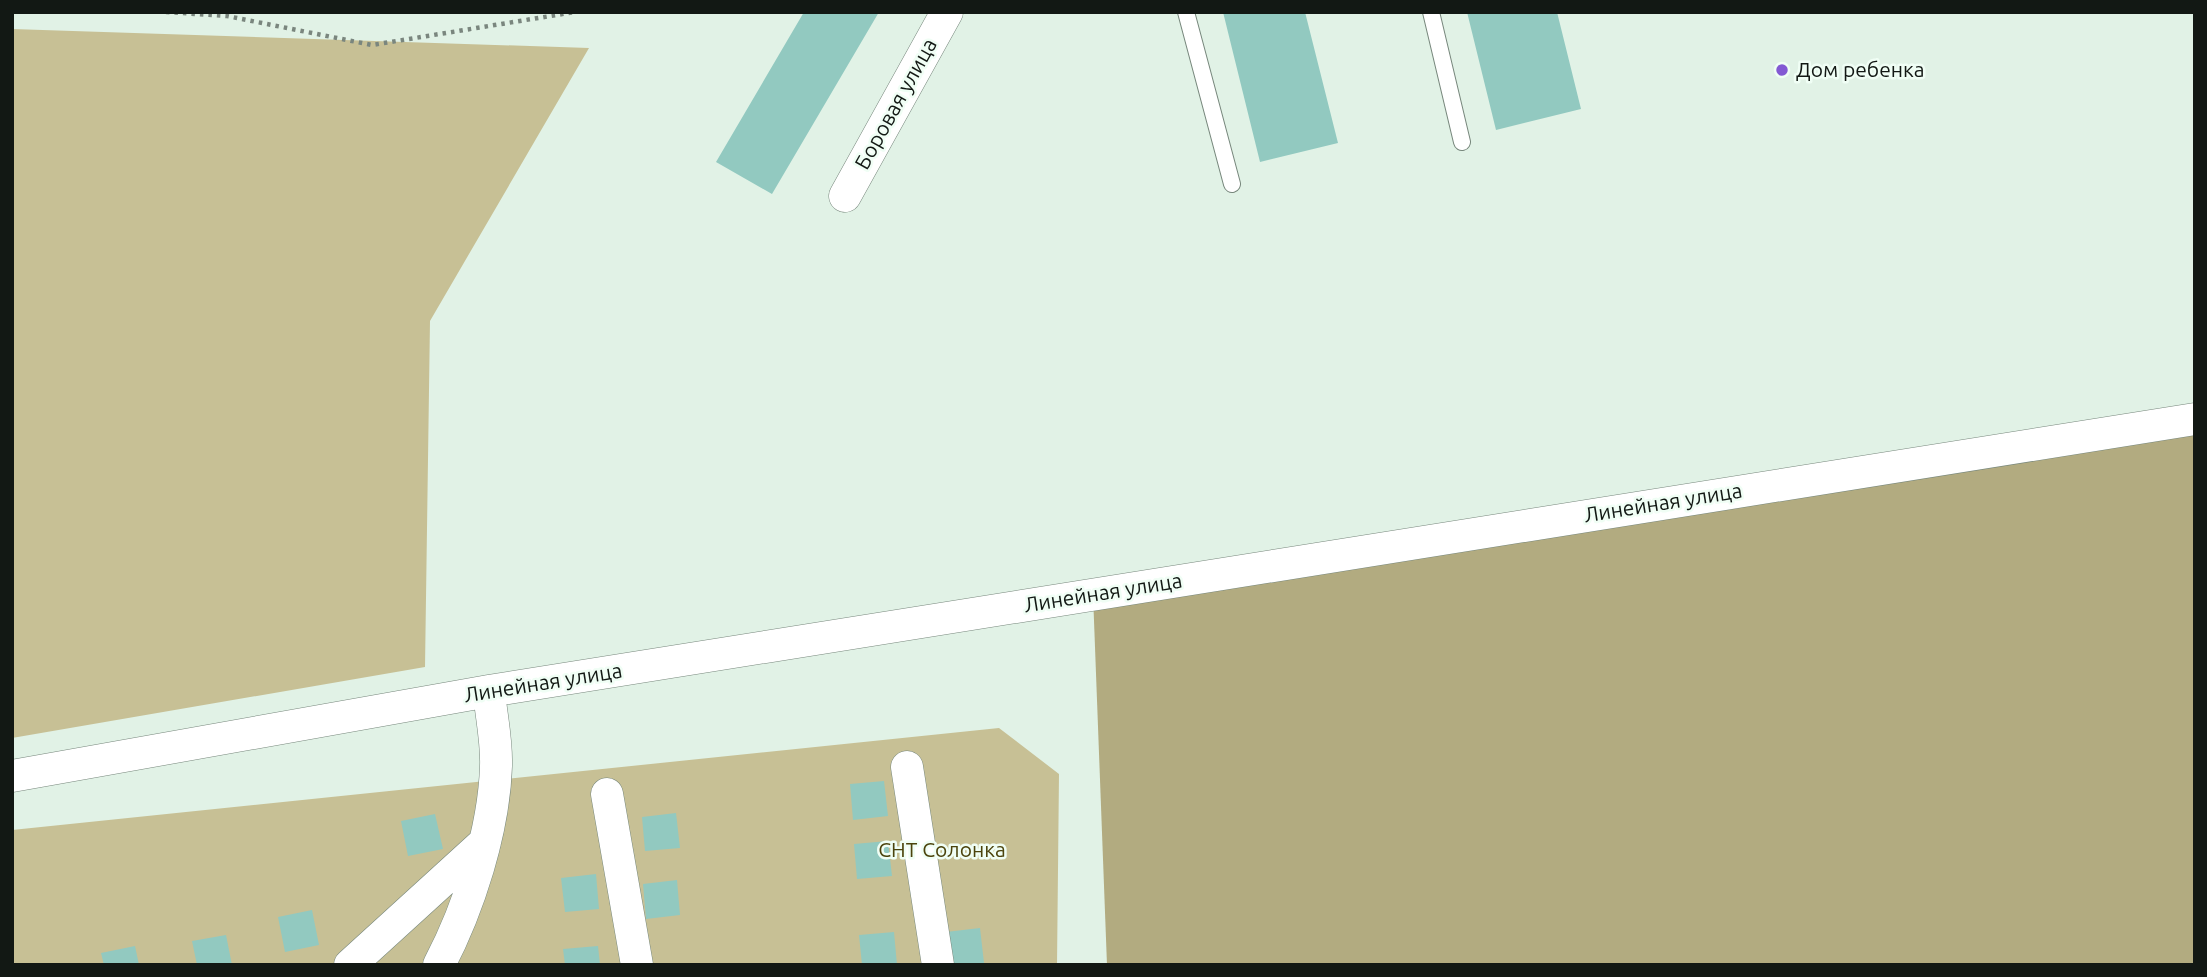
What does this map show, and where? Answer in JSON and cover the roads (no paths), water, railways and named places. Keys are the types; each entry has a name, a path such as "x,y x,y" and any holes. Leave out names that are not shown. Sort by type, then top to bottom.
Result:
{"street":[{"name":"Боровая улица","path":"845,196 947,12"},
{"name":"Линейная улица","path":"12,776 489,691 2195,419"},
{"path":"439,965 454,938 486,841 496,764 489,691"},
{"path":"907,767 938,965"},
{"path":"607,794 637,965"},
{"path":"350,965 486,841"}],"lane":[{"path":"1186,12 1232,184"},
{"path":"1431,12 1462,142"}],"place":[{"name":"Дом ребенка","path":"1782,70"}],"park label":[{"name":"СНТ Солонка","path":"942,850"}]}
